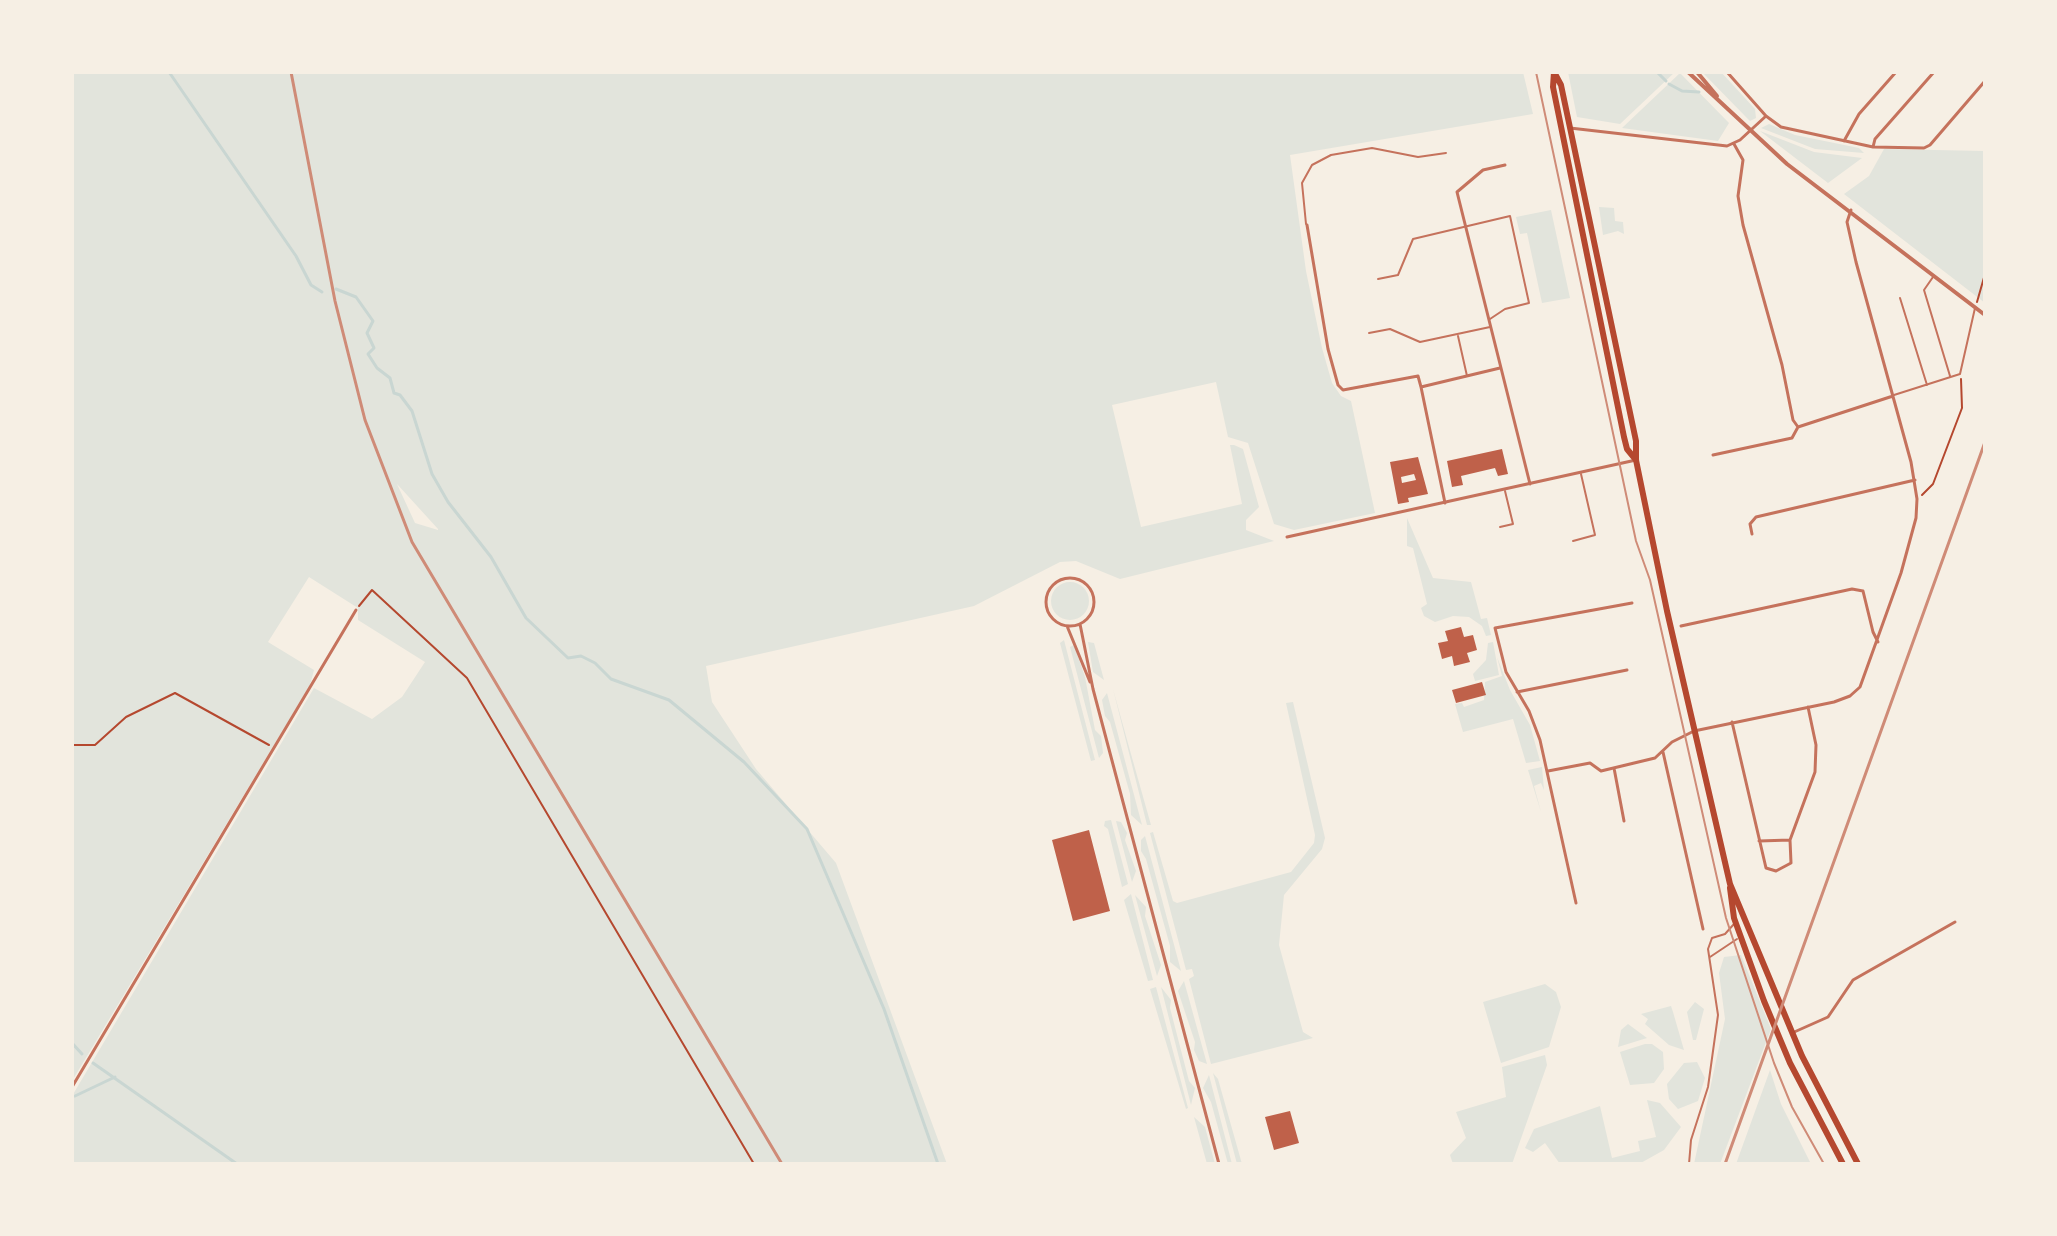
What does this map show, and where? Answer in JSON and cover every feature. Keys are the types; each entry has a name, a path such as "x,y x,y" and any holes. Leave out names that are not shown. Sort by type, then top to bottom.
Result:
{"highway":[{"path":"1554,72 1570,128 1638,446 1636,460 1730,884 1734,918 1790,1063 1843,1164"},
{"path":"1554,72 1553,87 1624,437 1627,449 1636,460"},
{"path":"1730,884 1792,1033 1819,1092 1858,1164"}],"street":[{"path":"1688,72 1787,164 1985,315"},
{"path":"1697,72 1723,105"},
{"path":"1727,72 1766,116 1787,130 1873,147 1924,148 1930,145 1985,81"},
{"path":"1844,141 1859,114 1896,72"},
{"path":"1873,147 1875,139 1934,72"},
{"path":"1570,128 1720,146 1734,144 1766,116"},
{"path":"1734,144 1743,160 1739,207 1798,427"},
{"path":"1505,165 1483,170 1457,192 1530,484"},
{"path":"1548,771 1590,763 1601,771 1655,758 1678,737 1694,731 1850,696 1860,687 1905,559 1917,499 1915,480 1847,222 1851,210"},
{"path":"1307,225 1323,322 1338,385 1343,390 1418,376 1445,503"},
{"path":"1421,387 1502,368"},
{"path":"1713,455 1792,438 1798,427 1893,396"},
{"path":"1287,537 1636,460"},
{"path":"1752,534 1750,524 1756,517 1915,480"},
{"path":"1066,577 1080,579 1092,592 1093,610 1080,624 1067,626 1051,618 1045,600 1053,584 1066,577"},
{"path":"1681,626 1852,589 1863,591 1878,642"},
{"path":"1576,903 1540,740 1506,672 1495,628 1632,603"},
{"path":"72,1087 356,610"},
{"path":"1080,624 1093,689 1219,1164"},
{"path":"1067,626 1093,689"},
{"path":"1517,692 1627,670"},
{"path":"1732,722 1766,868 1776,871 1791,863 1790,840 1815,772 1816,745 1808,707"},
{"path":"1663,752 1703,929"},
{"path":"1614,768 1624,821"},
{"path":"1759,841 1790,840"},
{"path":"1792,1033 1828,1017 1853,980 1955,922"}],"lane":[{"path":"1307,225 1302,183 1312,165 1331,155 1372,148 1418,157 1446,153"},
{"path":"1378,279 1398,275 1413,239 1510,216 1529,303 1505,309 1490,319"},
{"path":"1934,275 1924,290 1950,377"},
{"path":"1900,298 1927,385"},
{"path":"1893,396 1960,374 1975,307"},
{"path":"1369,333 1390,329 1420,342 1491,327"},
{"path":"1458,335 1467,376"},
{"path":"1573,541 1595,535 1581,473"},
{"path":"1500,527 1513,524 1505,490"},
{"path":"1709,957 1740,935 1745,917"},
{"path":"1689,1164 1691,1140 1708,1087 1718,1015 1709,957 1712,938 1729,930 1734,918"},
{"path":"1740,935 1758,948"}],"path":[{"path":"1975,307 1985,274"},
{"path":"1917,499 1933,484 1962,408 1960,374"},
{"path":"356,610 372,590 467,678 754,1164"},
{"path":"72,745 95,745 126,717 175,693 275,747"}],"shaded area":[{"path":"72,72 1523,72 1533,114 1290,155 1306,271 1322,348 1332,383 1341,396 1351,401 1375,513 1294,530 1274,524 1248,443 1228,437 1216,382 1112,405 1141,527 1242,504 1230,445 1234,445 1243,449 1259,507 1246,520 1246,530 1274,541 1120,579 1076,561 1060,562 974,606 706,666 712,702 756,769 836,863 947,1164 72,1164 72,1096 314,688 372,719 402,697 425,662 358,620 358,608 309,577 268,642 314,670 310,685 72,1081","holes":["397,484 438,529 415,523"]},
{"path":"1568,72 1675,72 1620,124 1577,117"},
{"path":"1702,72 1721,72 1755,109 1756,118 1750,121"},
{"path":"1680,73 1729,123 1718,141 1622,128"},
{"path":"1769,124 1795,135 1859,148 1864,153 1815,149 1761,128"},
{"path":"1760,131 1814,152 1862,158 1828,183"},
{"path":"1884,149 1985,151 1985,303 1844,194 1869,176"},
{"path":"1599,207 1614,208 1615,221 1623,222 1624,234 1618,231 1603,235"},
{"path":"1551,210 1570,298 1542,303 1527,233 1520,234 1516,217"},
{"path":"1407,518 1433,578 1471,582 1481,619 1487,618 1491,635 1486,636 1482,626 1469,617 1453,616 1435,622 1424,616 1421,608 1427,604 1413,548 1407,546"},
{"path":"1070,582 1084,587 1089,601 1084,615 1070,620 1056,615 1051,601 1056,587"},
{"path":"1064,640 1095,760 1091,761 1060,643"},
{"path":"1088,642 1094,643 1104,680 1093,672"},
{"path":"1493,642 1499,675 1475,681 1473,674 1486,660 1488,643"},
{"path":"1074,645 1085,677 1095,730 1101,736 1103,753 1099,758 1070,647"},
{"path":"1497,657 1510,690 1530,725 1540,761 1526,763 1513,719 1463,732 1455,704 1462,703 1464,707 1484,700 1485,682 1502,676"},
{"path":"1113,689 1129,747 1151,825 1147,825"},
{"path":"1107,693 1142,825 1131,815 1130,794 1110,722 1105,716 1102,700"},
{"path":"1293,702 1325,838 1322,849 1284,895 1279,945 1303,1032 1313,1038 1211,1064 1189,979 1194,976 1192,969 1186,970 1150,833 1153,832 1173,901 1177,903 1291,872 1314,843 1315,835 1286,703"},
{"path":"1542,767 1544,790 1541,783 1534,786 1541,812 1528,770"},
{"path":"1111,820 1128,884 1122,887 1108,829 1104,826 1105,821"},
{"path":"1116,821 1121,822 1127,833 1125,840 1136,871 1132,882"},
{"path":"1145,836 1181,971 1170,962 1170,946 1146,859 1141,851 1141,840"},
{"path":"1131,894 1153,980 1148,981 1124,900"},
{"path":"1135,895 1146,907 1145,916 1161,965 1157,976"},
{"path":"1741,955 1771,1029 1720,1164 1694,1164 1725,1019 1719,973 1724,957"},
{"path":"1184,981 1207,1064 1199,1061 1194,1050 1195,1042 1178,991"},
{"path":"1545,984 1556,992 1561,1007 1549,1047 1501,1063 1483,1002"},
{"path":"1156,987 1188,1108 1186,1109 1150,989"},
{"path":"1161,987 1171,1000 1170,1008 1189,1081 1195,1088 1191,1105"},
{"path":"1695,1002 1704,1009 1696,1040 1693,1040 1687,1012"},
{"path":"1671,1006 1684,1050 1669,1045 1645,1024 1648,1019 1641,1014"},
{"path":"1628,1024 1647,1038 1618,1047 1621,1030"},
{"path":"1652,1044 1663,1052 1664,1069 1654,1083 1630,1085 1620,1052"},
{"path":"1545,1055 1547,1065 1512,1164 1453,1164 1450,1155 1466,1138 1456,1112 1506,1097 1502,1067"},
{"path":"1697,1062 1705,1078 1698,1101 1678,1109 1669,1099 1667,1084 1684,1063"},
{"path":"1770,1070 1781,1104 1811,1164 1736,1164"},
{"path":"1213,1073 1218,1079 1242,1164 1237,1164"},
{"path":"1209,1075 1232,1164 1228,1164 1211,1102 1203,1088"},
{"path":"1647,1100 1660,1103 1681,1127 1664,1150 1639,1164 1560,1164 1545,1143 1533,1152 1525,1148 1534,1129 1600,1106 1612,1158 1640,1151 1638,1141 1656,1137"},
{"path":"1194,1117 1205,1127 1215,1164 1207,1164"}],"building":[{"path":"1502,449 1508,474 1498,476 1495,468 1461,476 1463,485 1452,487 1447,461"},
{"path":"1418,457 1428,494 1408,498 1409,502 1398,504 1390,462","holes":["1414,474 1416,480 1402,483 1401,477"]},
{"path":"1461,627 1464,637 1473,635 1477,650 1467,653 1470,662 1454,666 1452,656 1442,659 1438,643 1448,641 1445,631"},
{"path":"1482,682 1486,695 1456,703 1452,690"},
{"path":"1089,830 1110,911 1073,921 1052,840"},
{"path":"1290,1111 1299,1143 1274,1150 1265,1117"}],"waterway":[{"path":"169,72 296,256 311,285 322,292"},
{"path":"1657,72 1666,81"},
{"path":"1669,84 1682,91 1699,92"},
{"path":"336,289 356,297 373,321 367,333 374,348 368,354 377,368 390,378 394,393 400,395 412,411 432,474 448,502 491,557 526,618 568,658 581,656 595,663 611,679 669,700 744,762 807,829 884,1009 938,1164"},
{"path":"72,1043 82,1054"},
{"path":"93,1063 237,1164"},
{"path":"75,1096 115,1077"}],"tram line":[{"path":"1536,72 1636,541 1650,580 1726,918 1774,1063 1792,1107 1824,1164"}],"railway":[{"path":"291,72 335,301 365,420 412,542 782,1164"},
{"path":"1725,1164 1985,442"}]}
